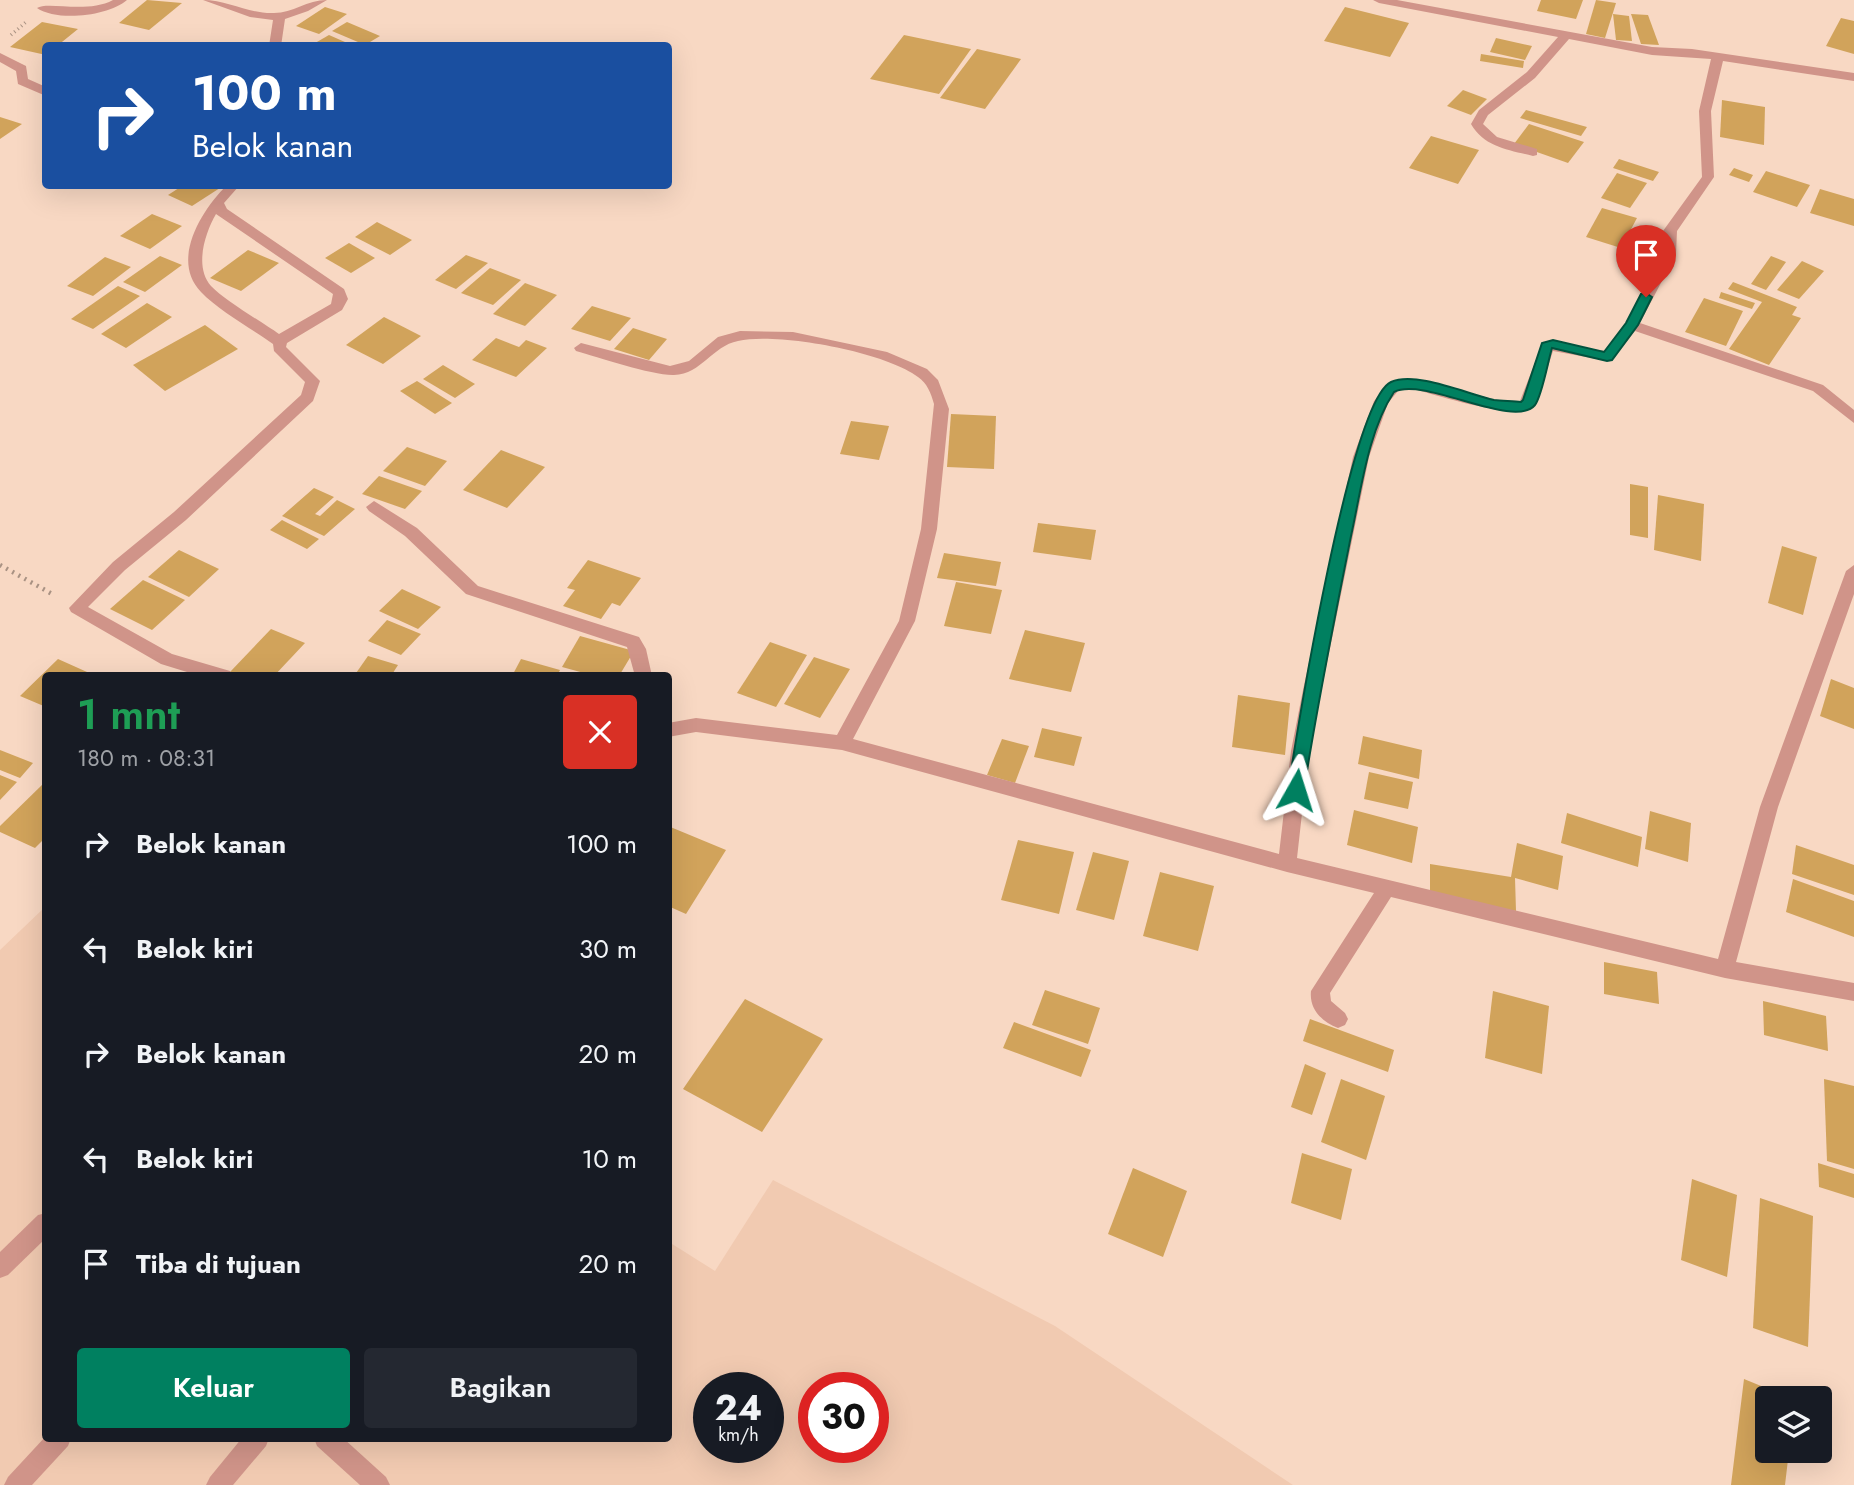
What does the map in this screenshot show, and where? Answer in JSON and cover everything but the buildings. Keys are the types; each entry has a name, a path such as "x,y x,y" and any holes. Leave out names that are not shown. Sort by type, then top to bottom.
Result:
{"street":[{"path":"43,8 84,13 105,9 121,0"},
{"path":"209,0 279,19 300,13 321,0"},
{"path":"1379,0 1652,51 1718,57 1854,77"},
{"path":"276,42 279,19"},
{"path":"1533,152 1490,138 1480,132 1476,124 1483,113 1531,75 1565,36"},
{"path":"1287,864 1300,751 1312,690 1361,457 1381,401 1389,389 1410,383 1497,405 1522,406 1529,403 1546,346 1553,344 1607,357 1632,325 1638,309 1664,265 1669,254 1670,231 1708,177 1705,111 1718,57"},
{"path":"0,58 22,69 22,81 42,90"},
{"path":"230,189 201,225 197,239 199,279 206,289 280,342"},
{"path":"211,672 167,659 78,608 119,566 180,516 308,397 313,381 279,348 280,342 285,336 337,307 341,299 339,292 221,211 217,202"},
{"path":"1632,325 1818,388 1854,418"},
{"path":"580,348 670,371 684,371 694,367 723,340 745,335 792,336 877,353 923,373 939,394 942,409 929,529 906,621 842,743"},
{"path":"374,507 411,532 471,590 633,642 638,649 643,672"},
{"path":"1725,969 1769,807 1854,570"},
{"path":"672,729 696,726 842,743 1287,864 1725,969 1854,992"},
{"path":"1338,1019 1325,1010 1321,1003 1321,990 1387,888"},
{"path":"0,1267 42,1227"},
{"path":"16,1485 56,1442"},
{"path":"218,1485 255,1442"},
{"path":"329,1442 377,1485"}],"path":[{"path":"0,565 78,608"}],"shaded area":[{"path":"42,910 42,1442 672,1442 672,1244 715,1271 773,1180 1055,1326 1293,1485 0,1485 0,950"}],"route":[{"path":"1296,790 1300,751 1361,457 1381,401 1389,389 1406,383 1420,384 1448,394 1497,405 1522,406 1529,403 1546,346 1553,344 1607,357 1632,325 1646,297"}]}
